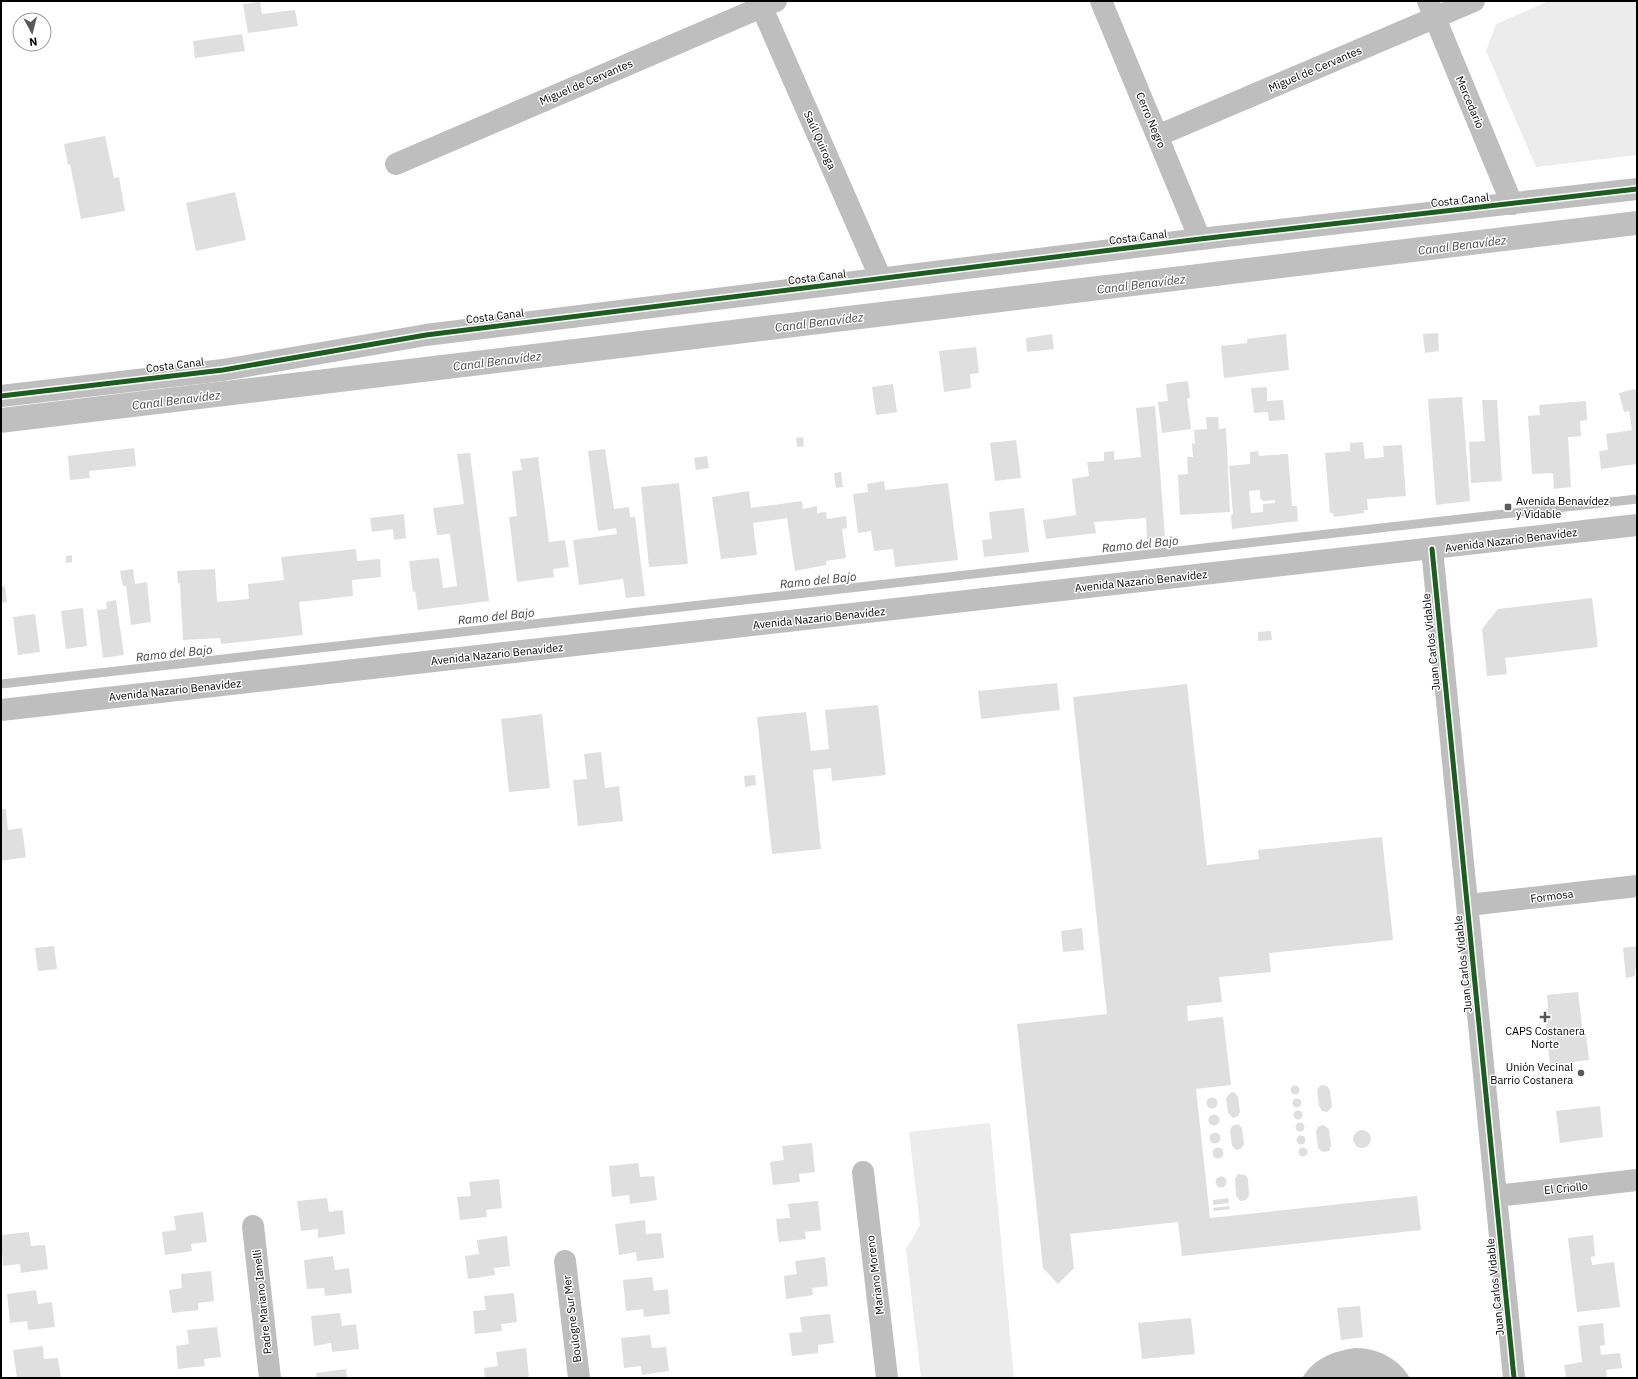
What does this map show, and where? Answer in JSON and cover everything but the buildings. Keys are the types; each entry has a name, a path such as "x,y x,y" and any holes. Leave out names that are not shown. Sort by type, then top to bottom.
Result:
{"street":[{"name":"Cerro Negro","path":"1101,1 1200,239"},
{"name":"Miguel de Cervantes","path":"1157,136 1431,9 1474,1"},
{"name":"Miguel de Cervantes","path":"396,164 765,3"},
{"name":"Saúl Quiroga","path":"765,3 881,279"},
{"name":"Mercedario","path":"1431,9 1512,204"},
{"name":"Costa Canal","path":"1,396 223,370 426,335 1200,239 1637,189"},
{"name":"Avenida Nazario Benavídez","path":"1,710 1637,525"},
{"name":"Juan Carlos Vidable","path":"1432,549 1514,1378"},
{"name":"Formosa","path":"1468,905 1637,886"},
{"name":"Mariano Moreno","path":"863,1172 887,1378"},
{"name":"El Criollo","path":"1496,1196 1637,1180"},
{"name":"Padre Mariano Ianelli","path":"253,1226 270,1378"},
{"name":"Boulogne Sur Mer","path":"565,1261 579,1378"}],"shaded area":[{"path":"1549,1 1637,1 1637,155 1536,167 1486,51 1496,24"},
{"path":"990,1123 1014,1378 921,1378 906,1249 920,1225 909,1132"}],"water":[{"name":"Canal Benavídez","path":"1637,211 1637,235 1,433 1,408"},
{"path":"1356,1348 1380,1352 1400,1365 1410,1378 1302,1378 1313,1365 1325,1357 1340,1351"}],"waterway":[{"name":"Ramo del Bajo","path":"1,684 1637,499"}],"cycle path":[{"path":"1,396 223,370 426,335 1200,239 1637,189"},
{"path":"1432,549 1514,1378"}],"place":[{"name":"Avenida Benavídez y Vidable","path":"1508,507"},
{"name":"CAPS Costanera Norte","path":"1545,1017"},
{"name":"Unión Vecinal Barrio Costanera","path":"1581,1073"}]}
